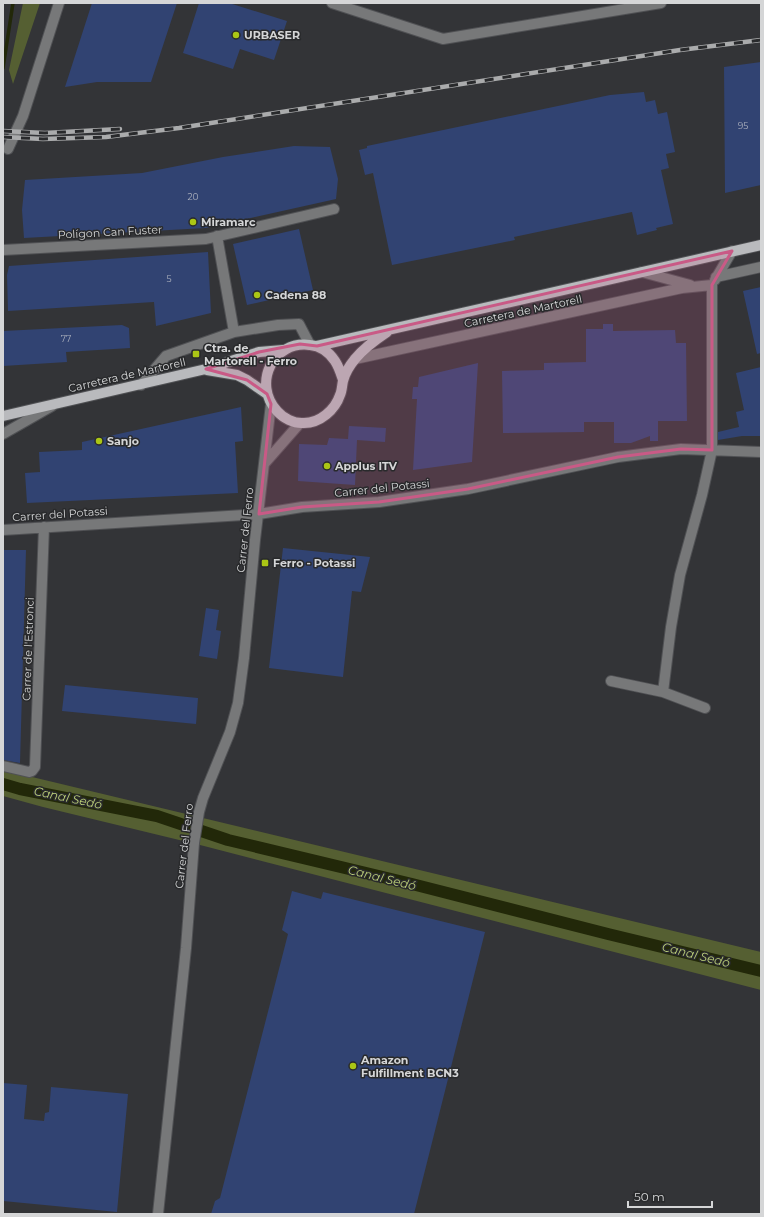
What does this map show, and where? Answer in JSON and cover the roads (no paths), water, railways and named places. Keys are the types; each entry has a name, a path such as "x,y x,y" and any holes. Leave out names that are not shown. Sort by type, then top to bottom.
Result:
{"main road":[{"name":"Carretera de Martorell","path":"3,416 206,369 259,352 284,350 300,344 314,345 761,245"},
{"name":"Carretera de Martorell","path":"206,369 236,375 251,383 269,399 278,413 294,422 308,423 328,414 340,395 343,380 355,359 375,340 392,328"},
{"path":"314,345 326,350 335,360 343,380"},
{"path":"269,399 266,378 272,362 284,350"}],"street":[{"path":"8,149 22,116 58,3"},
{"path":"332,3 443,39 661,3"},
{"name":"Polígon Can Fuster","path":"3,250 206,239 334,209"},
{"path":"217,236 234,332"},
{"path":"662,692 680,575 702,495 712,450 714,281 732,252"},
{"name":"Carretera de Martorell","path":"355,359 682,288 695,287 761,267"},
{"name":"Carretera de Martorell","path":"642,272 695,287"},
{"path":"141,385 166,356 234,332 278,325 299,324 314,345"},
{"name":"Carrer del Ferro","path":"158,1214 186,948 194,843 203,798 230,732 238,703 259,514 269,399"},
{"name":"Carretera de Martorell","path":"3,434 54,405"},
{"path":"264,464 300,423"},
{"name":"Carrer del Potassi","path":"3,530 259,514 302,507 380,502 468,489 618,457 681,449 761,452"},
{"name":"Carrer de l'Estronci","path":"3,766 29,772 35,767 44,527"},
{"path":"611,681 662,692 705,708"}],"waterway":[{"path":"3,68 13,3"},
{"name":"Canal Sedó","path":"3,784 20,789 157,816 228,840 761,971"}],"railway":[{"path":"3,137 43,139 106,137 179,128 680,50 761,40"},
{"path":"3,131 45,133 120,129"}],"place":[{"name":"URBASER","path":"236,35"},
{"name":"Miramarc","path":"193,222"},
{"name":"Cadena 88","path":"257,295"},
{"name":"Ctra. de Martorell - Ferro","path":"196,354"},
{"name":"Sanjo","path":"99,441"},
{"name":"Applus ITV","path":"327,466"},
{"name":"Ferro - Potassi","path":"265,563"},
{"name":"Amazon Fulfillment BCN3","path":"353,1066"}]}
